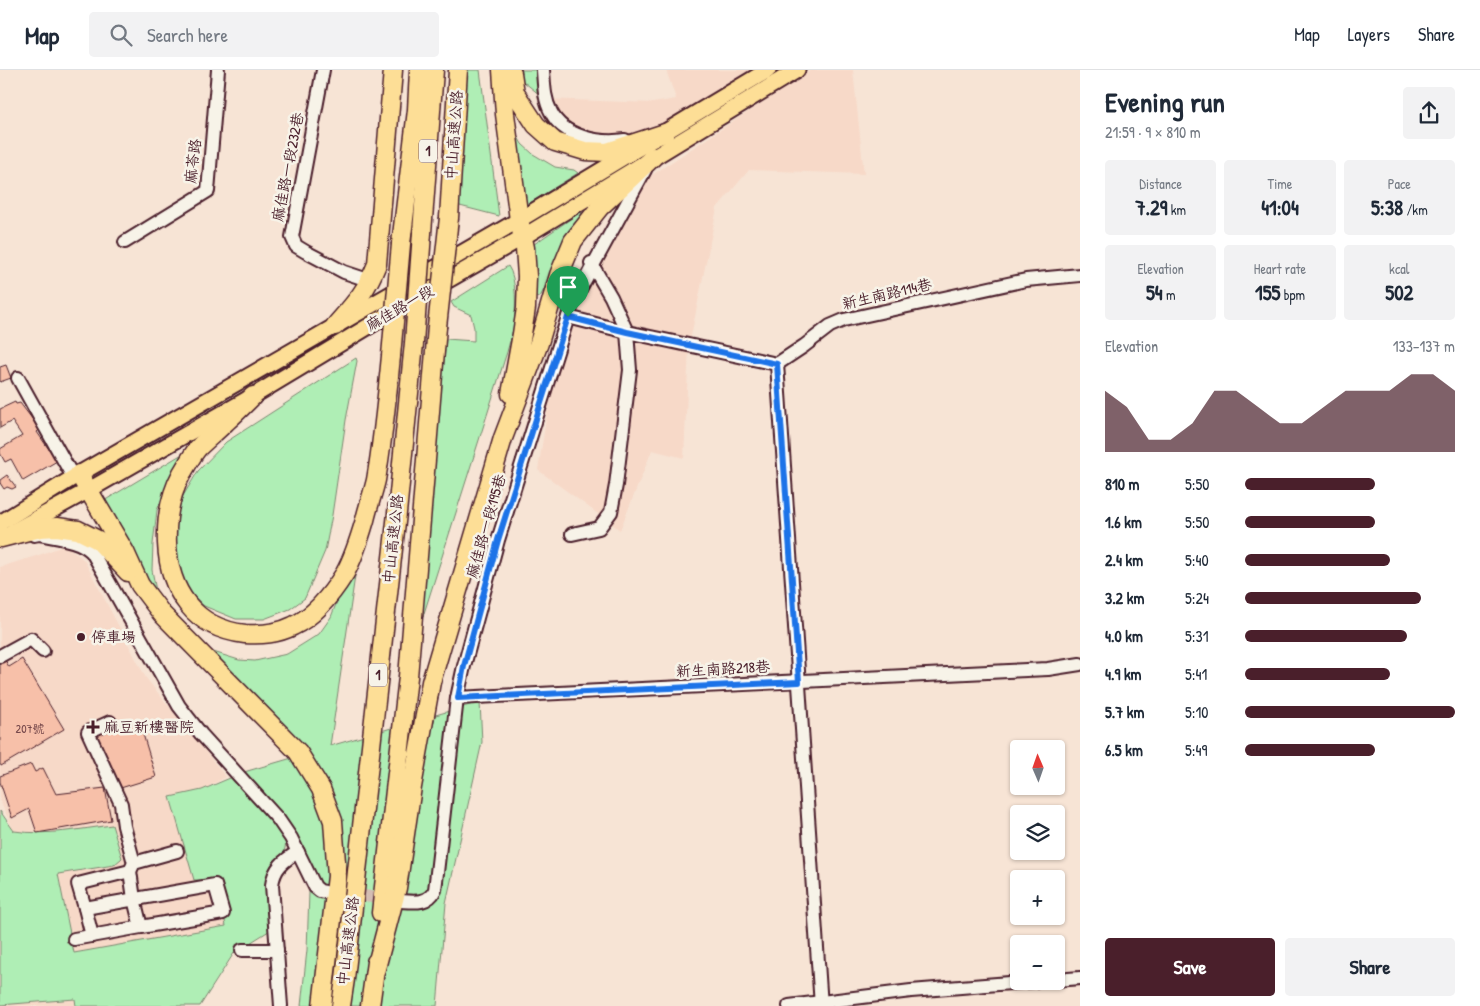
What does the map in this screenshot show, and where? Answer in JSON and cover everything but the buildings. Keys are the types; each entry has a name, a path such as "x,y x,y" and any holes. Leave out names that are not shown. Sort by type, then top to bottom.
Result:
{"highway":[{"path":"335,326 362,294 377,264 393,70"},
{"path":"253,396 197,449 181,475 171,498 166,527 168,559 174,582 192,610 207,622 230,632 258,635 294,626 315,611 346,571 360,536 375,481 384,427 401,244 417,110 419,70"},
{"name":"中山高速公路","path":"340,1006 346,969 414,344 434,70"},
{"name":"中山高速公路","path":"370,1006 408,678 437,327 449,218 458,70"},
{"path":"502,70 527,276 526,308 503,438"},
{"path":"512,70 515,94 536,125 555,142 585,151 606,152 665,133"},
{"path":"375,972 397,888 412,787 431,682 503,438 539,343 559,275 573,242 600,207 653,157"},
{"path":"76,475 89,490 125,552 140,585"},
{"path":"0,533 48,527 66,528 78,530 98,540 140,585 162,614 298,752 321,789 333,822 337,876 322,1006"}],"main road":[{"name":"麻佳路一段","path":"0,533 89,490 253,396 399,308 665,133 768,70"},
{"name":"麻佳路一段","path":"0,533 76,475 335,326 521,229 653,157 797,70"}],"street":[{"name":"麻苓路","path":"125,242 208,191 218,70"},
{"name":"麻佳路一段232巷","path":"323,70 292,236 296,246 306,252 344,272 370,281"},
{"path":"543,70 545,96 551,112 560,124 580,136 611,142 665,133"},
{"name":"麻佳路一段195巷","path":"401,901 423,901 430,897 435,890 458,698 464,666 498,540 568,317 578,291 653,157"},
{"path":"572,534 599,528 611,512 630,370 627,332 611,297 591,263"},
{"name":"新生南路114巷","path":"777,364 830,326 844,320 1026,280 1080,275"},
{"path":"568,317 627,332 777,364 821,1004"},
{"path":"18,378 76,475"},
{"path":"0,533 39,534 80,544 92,552 179,706 201,734 278,819 291,838 315,887 325,892"},
{"path":"0,656 31,639 43,651"},
{"name":"新生南路218巷","path":"458,698 1048,669 1080,664"},
{"path":"110,722 88,732 121,804 132,867 134,899 141,927"},
{"path":"92,936 78,884 178,850"},
{"path":"281,1006 272,891 273,879 282,862 298,852"},
{"path":"74,939 223,913 215,885 85,908"},
{"path":"242,950 278,950"},
{"path":"1065,979 1080,978"},
{"path":"789,1006 821,1004 911,991 1010,983"}],"shaded area":[{"path":"666,70 756,70 640,137 581,144 545,99 653,103 676,99"},
{"path":"811,70 853,70 864,174 749,170 717,208 689,346 684,458 652,450 620,530 538,470 560,332 646,179"},
{"name":"麻豆新樓醫院","path":"66,545 84,560 146,678 226,777 202,790 170,797 216,880 227,926 74,953 58,874 114,865 48,833 14,831 0,801 0,567"},
{"path":"75,999 76,1006 0,1006 0,1005"}],"green space":[{"path":"466,70 480,70 499,216 456,205"},
{"path":"509,70 547,70 545,99"},
{"path":"515,132 522,144 533,154 555,167 574,170 578,173 514,213"},
{"path":"582,211 580,220 540,297 533,298 521,253"},
{"path":"508,266 513,278 515,294 513,331 419,629 446,339 474,341 471,315 454,307 451,302"},
{"path":"356,358 325,551 305,598 290,609 264,619 236,619 204,606 184,586 172,561 171,527 180,501 198,471 226,442"},
{"path":"214,435 166,490 157,510 152,570 156,591 172,618 210,651 239,660 255,661 287,654 319,634 331,617 360,542 330,746 480,702 482,742 446,903 437,1006 301,1006 307,950 310,864 288,829 272,929 234,953 200,1006 76,1006 75,999 0,1005 0,811 14,831 39,833 112,825 122,858 114,865 58,874 74,953 226,926 216,880 194,880 170,797 202,790 244,772 299,756 175,634 97,505"}],"tunnel":[{"path":"328,892 390,899"}],"place":[{"name":"停車場","path":"81,637"},
{"name":"麻豆新樓醫院","path":"93,727"}],"route":[{"path":"568,317 627,332 777,364 799,682 458,698 464,666 498,540 568,317"}]}
